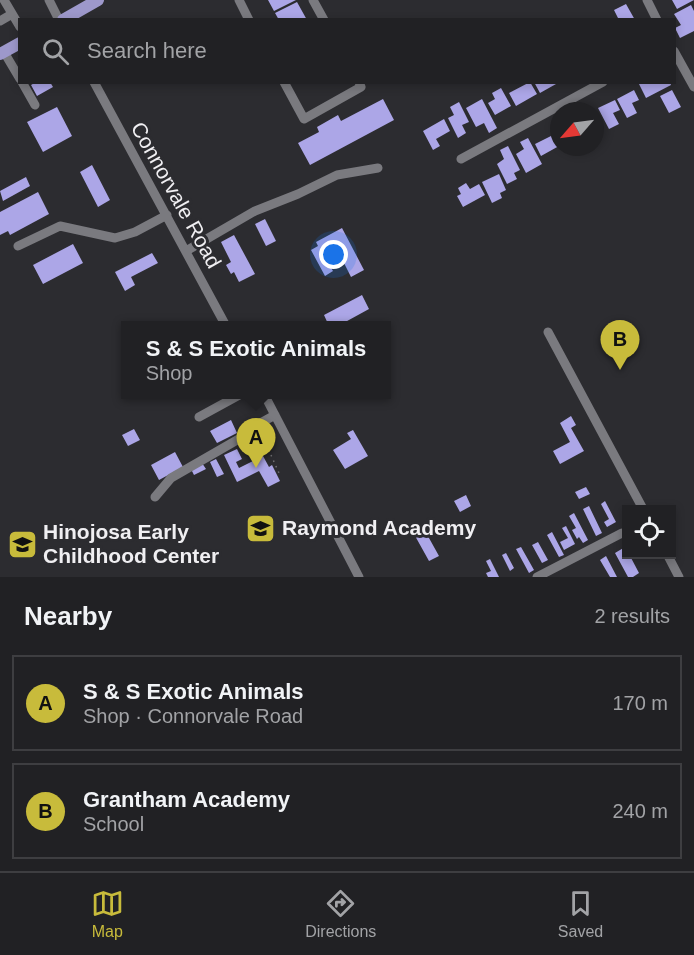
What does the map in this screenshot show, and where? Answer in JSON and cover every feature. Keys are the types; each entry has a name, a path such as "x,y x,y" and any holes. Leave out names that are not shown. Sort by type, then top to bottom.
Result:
{"main road":[{"path":"65,18 98,0"},
{"path":"2,53 18,44"}],"street":[{"path":"4,0 18,24"},
{"path":"49,0 60,18"},
{"path":"238,0 248,18"},
{"path":"313,0 323,18"},
{"path":"647,0 656,18"},
{"path":"0,21 12,14"},
{"path":"2,53 18,77"},
{"path":"676,53 694,87"},
{"path":"23,84 35,105"},
{"name":"Connorvale Road","path":"95,84 223,321"},
{"path":"285,84 304,119 361,87 360,84"},
{"path":"461,159 599,84"},
{"path":"186,251 255,211 337,175 378,168"},
{"path":"18,246 60,226 115,238 135,232 167,215"},
{"path":"548,332 640,505"},
{"path":"199,417 232,399"},
{"path":"266,399 359,577"},
{"path":"154,497 171,478 244,436 246,431 275,416"},
{"path":"257,425 267,446"},
{"path":"537,577 622,533"},
{"path":"669,559 679,577"}],"path":[{"path":"267,446 272,448 270,456 279,473"}],"building":[{"path":"268,0 296,0 274,11"},
{"path":"672,0 694,0 677,9"},
{"path":"297,2 306,18 278,18 275,13"},
{"path":"626,4 634,18 618,18 614,10"},
{"path":"691,5 694,11 694,31 680,38 676,28 681,25 674,14"},
{"path":"51,84 53,87 37,96 31,85"},
{"path":"526,84 531,84 537,94 516,106 509,93"},
{"path":"535,84 556,84 540,93"},
{"path":"639,84 671,84 671,85 646,98"},
{"path":"501,88 511,106 495,115 488,103 495,99 492,93"},
{"path":"634,90 639,100 632,103 637,113 627,118 617,99"},
{"path":"672,90 681,107 669,113 660,96"},
{"path":"383,99 394,120 310,165 298,143 319,132 317,127 338,115 341,121"},
{"path":"482,99 497,128 489,133 484,123 476,127 466,108"},
{"path":"615,100 620,110 613,113 619,124 609,129 604,119 604,105"},
{"path":"459,102 469,122 462,125 466,133 458,138 448,118 454,115 450,107"},
{"path":"57,107 72,136 43,152 27,122"},
{"path":"444,119 450,131 436,139 440,146 433,150 423,131"},
{"path":"550,136 550,151 541,156 535,144"},
{"path":"528,138 542,164 526,173 516,154 524,149 520,142"},
{"path":"508,146 520,170 514,173 517,179 507,184 497,164 504,159 500,150"},
{"path":"92,165 110,200 98,207 80,172"},
{"path":"499,174 506,190 500,193 502,198 492,203 482,182"},
{"path":"26,177 30,186 3,201 0,191"},
{"path":"466,183 470,189 479,184 485,195 463,207 457,196 461,194 458,188"},
{"path":"38,192 49,214 10,235 8,231 0,235 0,212"},
{"path":"265,219 276,241 266,246 255,224"},
{"path":"342,228 364,270 351,277 340,255 327,261 333,271 325,276 311,250 318,246 316,242"},
{"path":"234,235 255,274 239,282 234,272 231,274 226,265 231,262 221,242"},
{"path":"73,244 83,263 43,284 33,265"},
{"path":"152,253 158,263 131,277 135,285 125,291 115,272"},
{"path":"362,295 369,309 347,321 327,321 324,315"},
{"path":"571,416 576,425 571,428 584,451 560,464 553,451 570,442 560,423"},
{"path":"231,420 237,433 217,443 210,431"},
{"path":"134,429 140,440 128,446 122,435"},
{"path":"353,430 368,456 345,469 333,450 351,439 347,433"},
{"path":"237,449 242,459 236,462 239,468 263,456 269,467 272,465 280,481 268,487 259,471 237,482 224,455"},
{"path":"175,452 183,467 159,480 151,465"},
{"path":"216,459 224,474 217,477 210,462"},
{"path":"202,463 206,469 194,475 191,469"},
{"path":"586,487 590,494 579,499 575,492"},
{"path":"466,495 471,506 460,512 454,501"},
{"path":"605,501 616,522 607,527 604,522 609,519 601,504"},
{"path":"589,506 602,533 596,536 583,509"},
{"path":"574,513 588,540 583,543 579,537 577,539 572,530 576,528 569,516"},
{"path":"566,526 575,544 564,550 560,542 568,538 562,528"},
{"path":"424,529 439,556 429,561 414,534"},
{"path":"552,532 564,555 559,557 547,535"},
{"path":"538,542 548,560 542,563 532,545"},
{"path":"521,547 534,570 529,573 516,549"},
{"path":"622,549 622,559 632,559 639,573 628,577 615,553"},
{"path":"506,553 514,568 510,571 502,555"},
{"path":"606,556 617,577 610,577 600,560"},
{"path":"490,559 499,577 488,577 486,573 491,571 486,561"}],"place":[{"name":"Grantham Academy","path":"620,370"},
{"name":"S & S Exotic Animals","path":"256,468"},
{"name":"Raymond Academy","path":"261,528"},
{"name":"Hinojosa Early Childhood Center","path":"22,544"}]}
